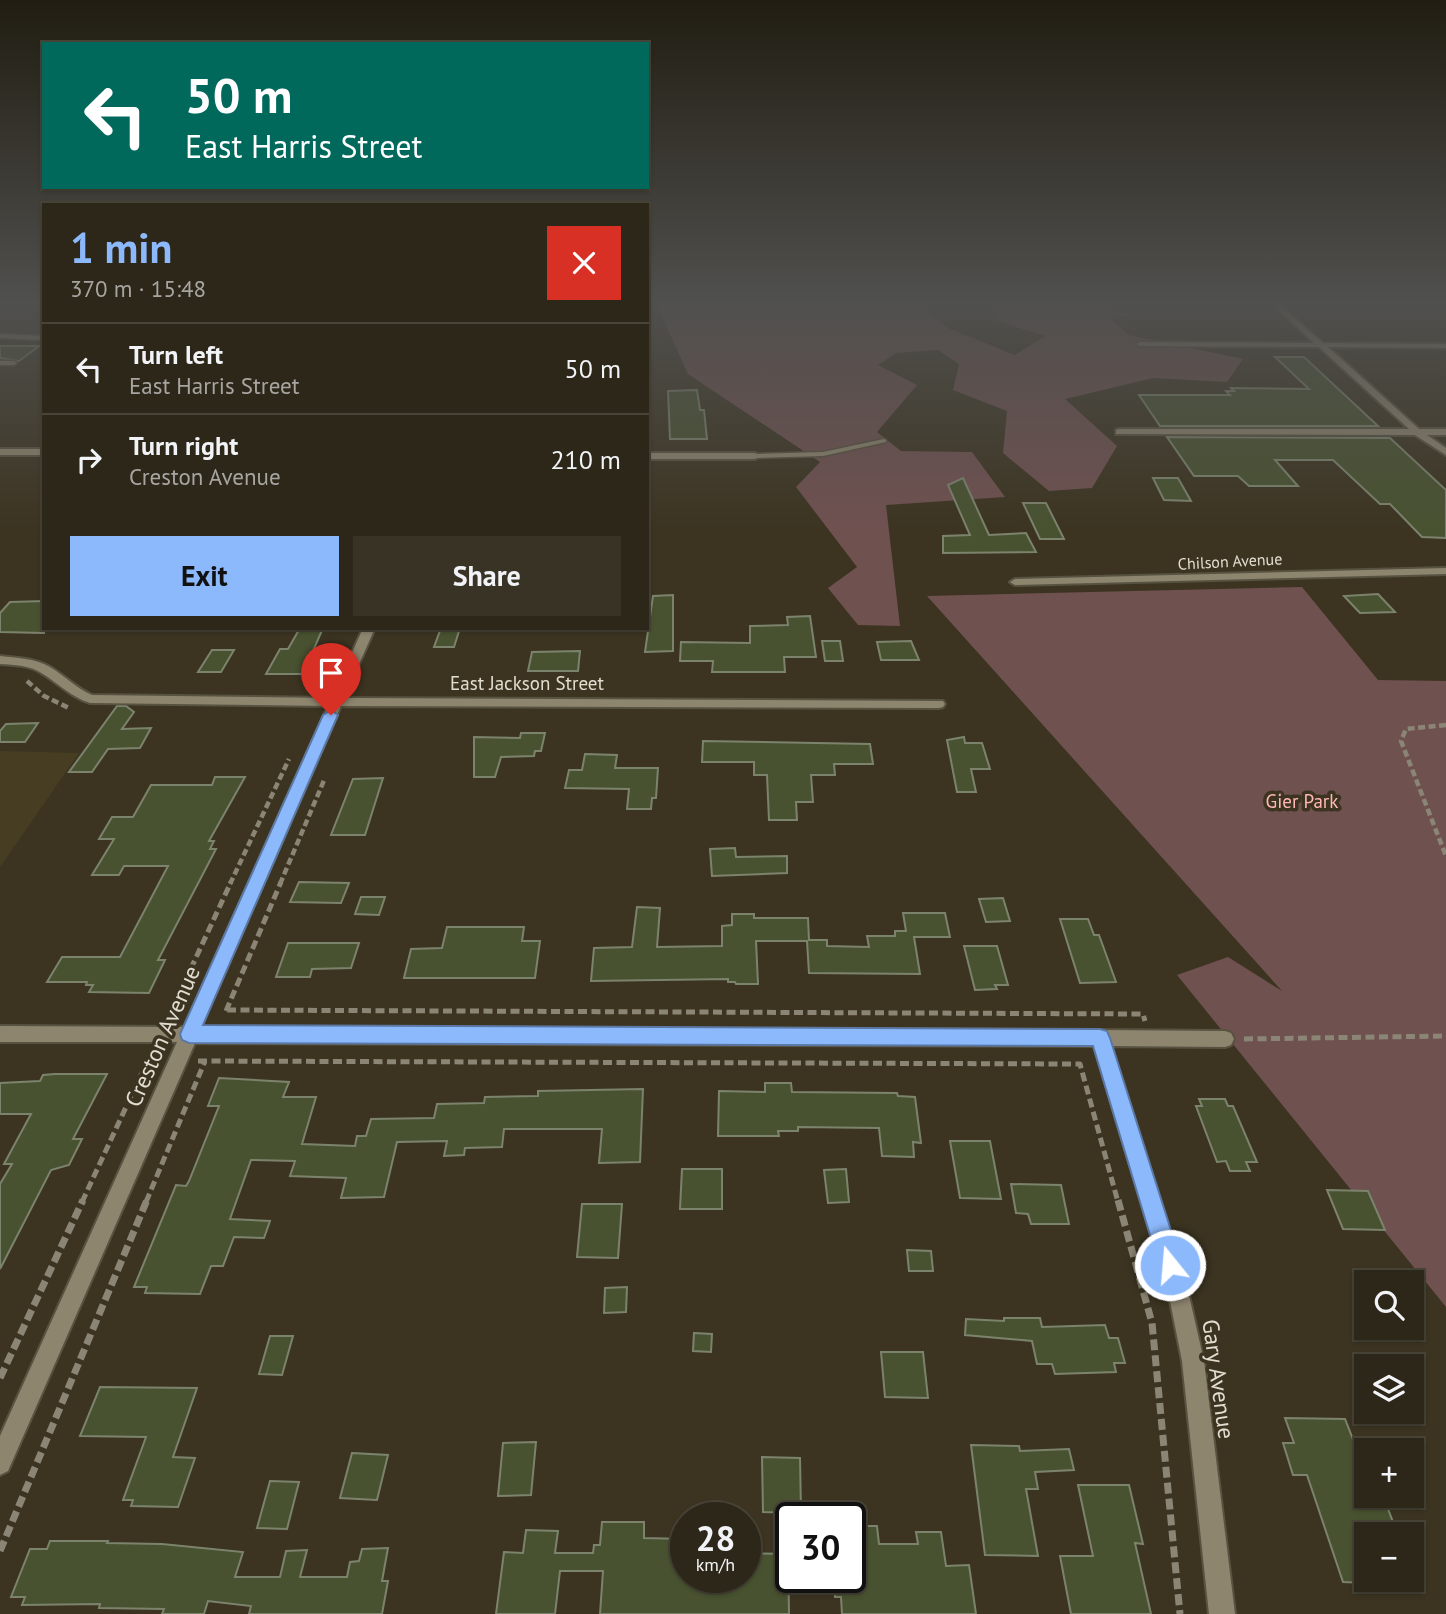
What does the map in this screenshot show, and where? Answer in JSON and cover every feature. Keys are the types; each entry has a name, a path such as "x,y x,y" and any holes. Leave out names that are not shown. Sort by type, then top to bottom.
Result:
{"street":[{"path":"1361,380 1418,432 1446,452"},
{"path":"1119,432 1446,432"},
{"path":"0,452 42,452"},
{"path":"649,456 755,456"},
{"name":"Chilson Avenue","path":"1015,582 1446,571"},
{"name":"Creston Avenue","path":"0,1463 368,630"},
{"name":"East Jackson Street","path":"0,660 27,662 46,670 74,692 90,699 115,701 939,704"},
{"path":"0,1034 1225,1039"},
{"name":"Gary Avenue","path":"1100,1038 1181,1302 1192,1361 1222,1614"}],"lane":[{"path":"755,456 823,454 884,441"}],"path":[{"path":"1446,726 1406,729 1401,741 1446,856"},
{"path":"0,1378 292,752"},
{"path":"0,1551 330,766"},
{"path":"227,1010 1143,1014 1151,1038"},
{"path":"1225,1039 1446,1036"},
{"path":"205,1060 1080,1064 1152,1324 1180,1614"}],"shaded area":[{"path":"0,751 79,753 0,867"}],"green space":[{"path":"697,380 908,380 917,385 877,432 901,451 972,452 1005,497 886,505 900,626 858,625 828,588 857,567 796,487 820,462"},
{"path":"955,380 1143,380 1065,399 1117,446 1092,488 1049,491 1003,453 1007,411 953,390"},
{"name":"Gier Park","path":"1302,587 1378,680 1446,681 1446,1307 1424,1280 1424,1270 1416,1270 1177,975 1228,957 1282,991 927,596"}],"building":[{"path":"1300,380 1329,380 1378,426 1160,426 1139,395 1230,395 1226,391 1234,391 1231,388 1309,389"},
{"path":"697,390 700,410 704,410 707,439 670,439 668,391"},
{"path":"1167,437 1390,438 1446,490 1446,538 1422,537 1390,504 1380,504 1333,460 1275,460 1298,486 1249,486 1238,476 1194,476"},
{"path":"963,478 989,535 1026,533 1036,552 943,553 943,536 970,535 948,485"},
{"path":"1153,478 1178,478 1191,501 1164,500"},
{"path":"1023,503 1046,503 1064,539 1040,539"},
{"path":"1378,594 1395,612 1360,613 1344,596"},
{"path":"673,595 673,651 645,652 653,596"},
{"path":"42,601 44,633 0,632 0,613 10,602"},
{"path":"810,616 816,657 784,657 785,672 712,672 713,661 680,661 681,642 750,643 750,626 788,625 787,617"},
{"path":"299,630 322,630 303,674 266,674 280,649 288,649"},
{"path":"440,630 459,630 454,647 434,647"},
{"path":"822,641 840,641 843,661 825,661"},
{"path":"911,641 919,660 881,660 877,642"},
{"path":"212,650 234,650 221,672 198,672"},
{"path":"580,651 578,671 528,671 532,652"},
{"path":"117,706 126,706 134,712 122,729 151,728 140,748 108,749 92,772 69,772"},
{"path":"38,723 25,742 0,742 0,731 6,724"},
{"path":"521,733 545,733 541,751 535,751 534,756 501,757 495,777 474,777 474,737 520,738"},
{"path":"964,737 965,743 982,743 990,769 971,769 976,792 957,792 947,740"},
{"path":"703,741 870,744 873,764 834,764 835,775 811,775 813,802 796,802 797,820 769,820 767,775 754,775 754,762 702,762"},
{"path":"585,754 617,755 615,768 658,768 656,798 652,798 651,809 627,809 629,789 565,788 569,770 582,770"},
{"path":"215,777 245,777 209,841 214,841 210,849 216,849 158,960 165,960 149,993 89,992 93,985 86,985 87,982 47,982 62,957 120,957 168,866 124,866 119,875 92,875 114,839 99,839 112,817 133,817 151,785 212,785"},
{"path":"383,778 365,835 331,835 353,779"},
{"path":"735,848 736,857 787,856 787,873 712,876 710,849"},
{"path":"299,882 349,883 341,903 290,902"},
{"path":"361,897 385,897 379,915 355,914"},
{"path":"1003,898 1010,921 986,922 979,899"},
{"path":"637,907 660,908 657,947 722,946 722,926 732,925 732,914 754,914 754,918 808,918 809,940 827,940 827,946 869,947 867,936 895,936 895,931 906,931 903,913 945,913 950,937 914,937 920,974 809,973 807,941 756,941 758,984 736,984 728,982 728,979 591,981 594,948 632,947"},
{"path":"1060,919 1088,919 1094,935 1099,935 1116,982 1080,983"},
{"path":"447,927 524,927 522,941 540,941 535,978 404,978 411,949 442,948"},
{"path":"288,943 359,943 351,968 312,969 310,977 276,977"},
{"path":"964,946 997,946 1008,985 995,985 997,989 975,990"},
{"path":"107,1074 73,1139 82,1139 69,1165 51,1170 0,1269 0,1184 12,1164 4,1164 31,1114 0,1114 0,1083 40,1081 43,1075"},
{"path":"219,1078 289,1082 283,1097 316,1097 302,1144 355,1146 357,1136 366,1136 371,1119 434,1118 437,1104 484,1103 485,1097 538,1096 538,1091 643,1089 640,1162 599,1163 602,1129 504,1129 502,1147 465,1148 464,1155 444,1156 447,1141 397,1142 384,1197 341,1198 346,1178 290,1176 295,1161 251,1160 230,1219 270,1221 264,1238 234,1237 223,1266 211,1266 200,1294 145,1293 147,1287 134,1287 176,1185 186,1186 189,1181 219,1106 208,1106"},
{"path":"765,1083 791,1083 792,1092 897,1093 898,1096 915,1097 921,1143 913,1142 914,1157 882,1156 879,1128 798,1127 798,1131 778,1131 779,1136 718,1136 719,1091 765,1092"},
{"path":"1199,1099 1225,1099 1228,1106 1233,1106 1257,1162 1246,1162 1250,1171 1230,1171 1226,1161 1217,1162 1196,1106 1202,1106"},
{"path":"950,1141 990,1141 1001,1199 960,1198"},
{"path":"682,1169 722,1169 722,1209 680,1209"},
{"path":"846,1169 849,1202 828,1203 824,1170"},
{"path":"1011,1184 1061,1185 1069,1224 1031,1224 1028,1214 1016,1213"},
{"path":"1327,1190 1368,1191 1385,1230 1343,1229"},
{"path":"582,1204 622,1204 618,1258 577,1257"},
{"path":"907,1250 931,1251 933,1271 909,1271"},
{"path":"627,1287 626,1312 604,1313 605,1288"},
{"path":"1004,1318 1040,1318 1042,1327 1105,1325 1109,1338 1118,1338 1125,1363 1114,1363 1116,1372 1055,1374 1052,1364 1037,1364 1032,1341 965,1335 966,1319 1004,1321"},
{"path":"694,1333 712,1334 711,1352 693,1351"},
{"path":"270,1336 293,1336 282,1375 259,1374"},
{"path":"881,1352 923,1352 928,1398 885,1397"},
{"path":"100,1387 197,1388 173,1457 195,1458 178,1507 131,1506 133,1500 123,1500 146,1437 80,1436"},
{"path":"1285,1418 1345,1419 1354,1442 1354,1508 1388,1508 1393,1522 1354,1522 1354,1582 1343,1582 1307,1475 1293,1475 1283,1443 1294,1443"},
{"path":"536,1442 531,1495 498,1496 503,1443"},
{"path":"971,1445 1019,1446 1020,1451 1069,1449 1074,1470 1035,1472 1038,1489 1026,1489 1038,1556 985,1555"},
{"path":"352,1453 388,1455 377,1500 340,1498"},
{"path":"762,1457 800,1458 801,1502 775,1502 775,1512 763,1512"},
{"path":"270,1481 299,1482 287,1529 257,1528"},
{"path":"1078,1485 1129,1485 1143,1544 1135,1543 1151,1614 1071,1614 1060,1556 1093,1556"},
{"path":"602,1522 644,1522 644,1538 670,1539 670,1593 761,1593 761,1553 775,1554 775,1593 789,1593 789,1614 600,1614 603,1571 560,1571 555,1614 496,1614 504,1552 523,1553 526,1530 558,1531 555,1553 593,1553 594,1545 600,1545"},
{"path":"866,1526 877,1526 879,1544 918,1544 916,1532 941,1532 946,1566 969,1565 976,1614 842,1614 841,1597 835,1597 835,1593 866,1593"},
{"path":"50,1541 162,1544 243,1552 235,1577 280,1577 286,1551 307,1550 300,1577 347,1577 350,1562 359,1561 362,1549 388,1548 382,1581 388,1581 382,1614 249,1614 251,1606 208,1601 204,1614 162,1614 164,1609 99,1608 100,1604 22,1605 25,1597 11,1597 30,1549 47,1549"}],"route":[{"path":"331,715 189,1034 1100,1038 1170,1265"}]}
